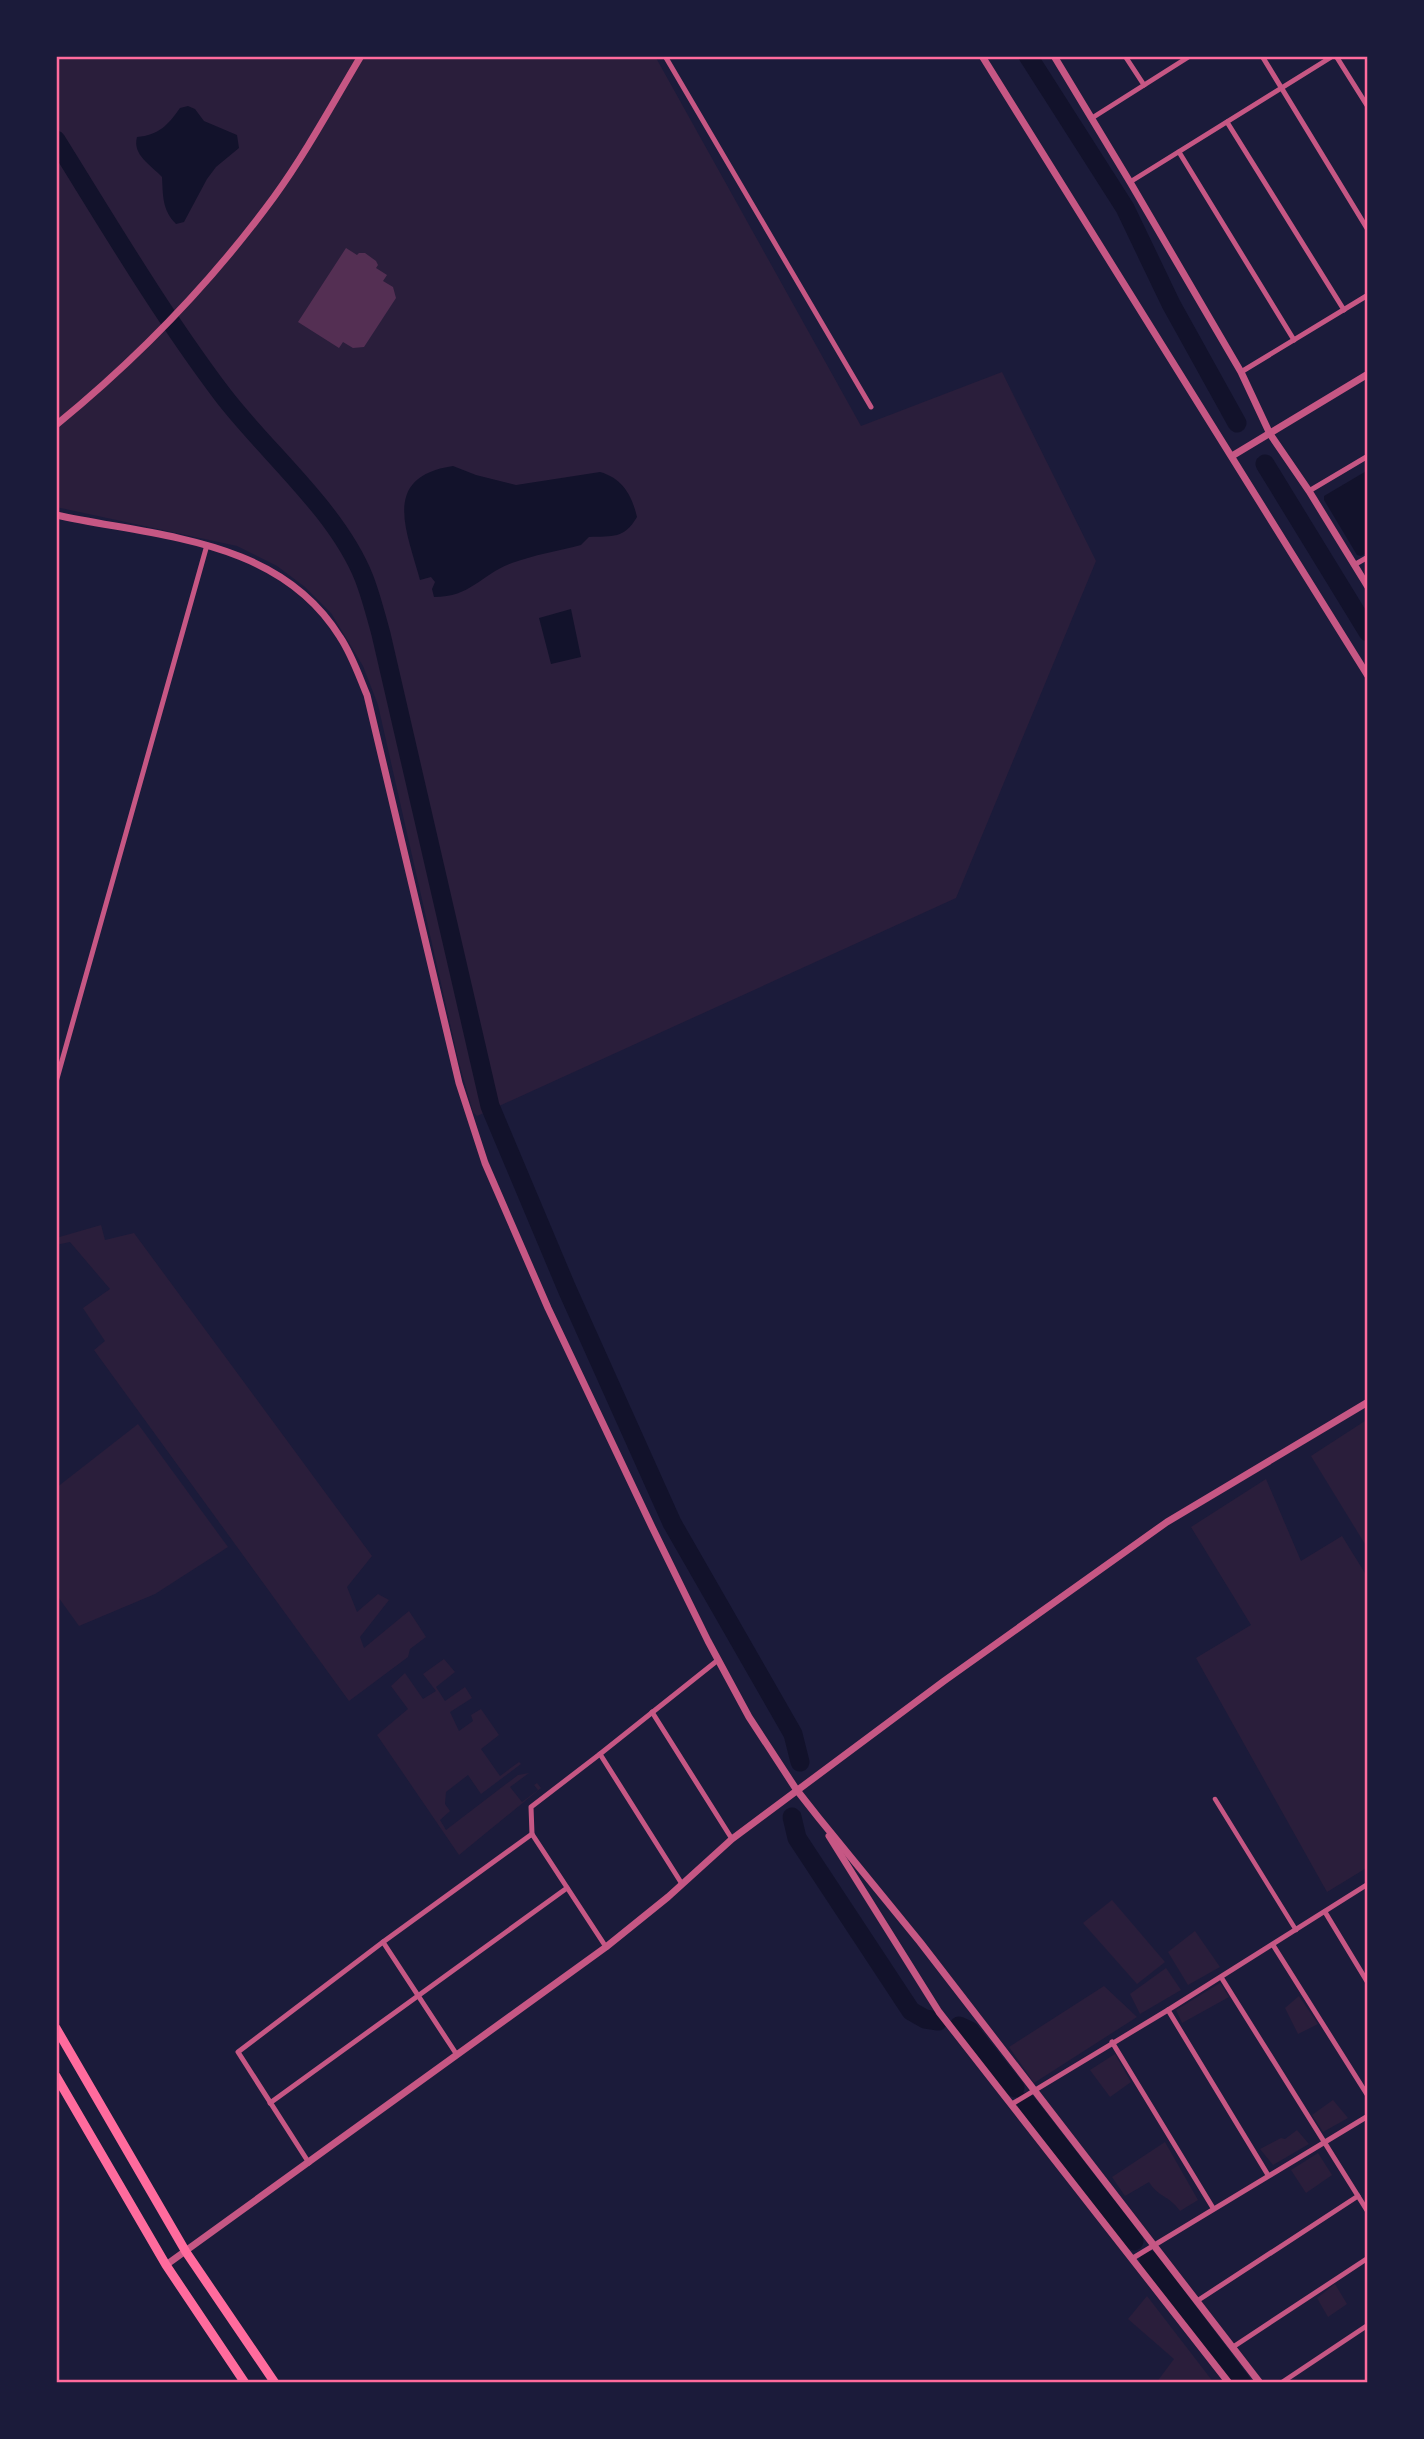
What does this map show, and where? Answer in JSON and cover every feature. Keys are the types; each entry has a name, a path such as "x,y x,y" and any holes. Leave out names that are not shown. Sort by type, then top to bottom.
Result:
{"main road":[{"path":"56,2028 186,2252 275,2383"},
{"path":"56,2076 166,2265 245,2383"}],"street":[{"path":"56,425 120,372 156,337 230,254 275,195 362,56"},
{"path":"665,56 871,407"},
{"path":"982,56 1368,676"},
{"path":"1054,56 1241,372 1270,434 1368,587"},
{"path":"1125,56 1144,85"},
{"path":"1092,118 1190,56"},
{"path":"1262,56 1368,230"},
{"path":"1130,182 1334,56 1368,107"},
{"path":"1227,122 1344,310"},
{"path":"1179,152 1294,340"},
{"path":"1241,372 1368,295"},
{"path":"1232,456 1368,374"},
{"path":"1309,491 1368,456"},
{"path":"56,515 207,545 238,554 272,571 299,590 339,635 367,695 459,1083 475,1136 548,1308 718,1660 750,1717 796,1789 920,1942 1260,2383"},
{"path":"56,1082 207,545"},
{"path":"1354,565 1368,556"},
{"path":"166,2265 606,1947 732,1839 944,1681 1167,1522 1368,1402"},
{"path":"606,1947 531,1834 531,1807 718,1660"},
{"path":"652,1712 732,1839"},
{"path":"600,1754 682,1884"},
{"path":"1215,1799 1296,1930"},
{"path":"818,1817 939,2012 1229,2383"},
{"path":"309,2163 237,2052 531,1834"},
{"path":"1012,2104 1222,1977 1368,1884"},
{"path":"270,2103 567,1888"},
{"path":"1325,1912 1368,1983"},
{"path":"383,1942 457,2055"},
{"path":"1273,1945 1368,2096"},
{"path":"1222,1977 1368,2212"},
{"path":"1168,2010 1268,2175"},
{"path":"1112,2042 1213,2208"},
{"path":"1133,2258 1368,2116"},
{"path":"1197,2301 1358,2196"},
{"path":"1233,2347 1368,2258"},
{"path":"1281,2383 1368,2325"}],"shaded area":[{"path":"56,56 655,56 861,426 1002,372 1096,561 956,898 477,1116 473,1112 459,1063 378,705 363,666 331,613 305,587 277,566 237,546 56,507"},
{"path":"188,106 195,109 204,121 237,135 239,148 216,167 184,222 176,224 166,208 162,177 140,154 136,143 137,137 157,131 167,124 180,108"},
{"path":"453,466 516,485 600,472 614,478 625,489 637,517 627,529 617,535 589,537 581,545 512,563 458,593 434,597 432,589 435,582 431,577 420,580 409,543 404,509 407,494 415,482 430,472"},
{"path":"1368,470 1368,552 1361,556 1357,555 1324,496"},
{"path":"571,609 581,657 551,664 539,618"},
{"path":"101,1225 105,1240 134,1233 372,1556 347,1587 357,1612 378,1594 389,1600 360,1637 364,1648 409,1611 426,1637 410,1649 408,1657 349,1701 94,1350 105,1341 83,1308 110,1289 70,1242 56,1245 56,1238"},
{"path":"1368,1419 1368,1549 1311,1456"},
{"path":"138,1424 228,1547 155,1594 79,1626 56,1594 56,1488"},
{"path":"1266,1479 1301,1561 1342,1536 1368,1578 1368,1867 1327,1892 1196,1658 1251,1625 1191,1527"},
{"path":"444,1659 455,1672 436,1687 445,1701 465,1687 472,1698 450,1712 459,1731 473,1721 471,1715 481,1709 499,1735 481,1749 500,1776 519,1762 521,1764 481,1794 468,1775 446,1792 445,1804 450,1811 440,1820 446,1830 518,1775 529,1773 510,1787 522,1802 538,1790 534,1785 537,1783 541,1788 459,1855 377,1735 408,1709 391,1686 405,1673 423,1699 436,1691 423,1674"},
{"path":"1112,1900 1165,1962 1137,1984 1083,1923"},
{"path":"1195,1931 1220,1967 1188,1985 1168,1952"},
{"path":"1166,1968 1181,1990 1140,2014 1130,1994"},
{"path":"1220,1983 1229,1997 1182,2023 1176,2010"},
{"path":"1104,1986 1137,2017 1034,2083 1009,2047"},
{"path":"1299,1996 1318,2024 1298,2034 1285,2008"},
{"path":"1115,2054 1131,2082 1110,2097 1090,2070"},
{"path":"1333,2100 1348,2118 1323,2132 1312,2115"},
{"path":"1297,2130 1309,2144 1273,2165 1260,2149 1281,2138 1285,2139"},
{"path":"1165,2142 1198,2200 1180,2211 1149,2182 1125,2196 1112,2177"},
{"path":"1318,2153 1332,2175 1306,2193 1291,2170"},
{"path":"1335,2284 1347,2304 1328,2317 1317,2298"},
{"path":"1147,2296 1214,2383 1156,2383 1174,2359 1128,2319"}],"building":[{"path":"346,248 357,255 365,253 376,261 376,268 387,275 383,281 393,287 396,298 364,347 353,348 343,342 339,348 298,322"}],"waterway":[{"path":"1028,56 1125,208 1171,304 1237,423"},
{"path":"56,140 178,332 222,394 319,505 352,553 364,578 381,634 490,1106 567,1289 672,1523 793,1734 800,1762"},
{"path":"1265,464 1368,632"},
{"path":"792,1817 797,1838 911,2011 925,2019 938,2021"},
{"path":"959,2026 970,2031 1015,2088"},
{"path":"1026,2102 1134,2241"},
{"path":"1149,2260 1242,2383"}]}
